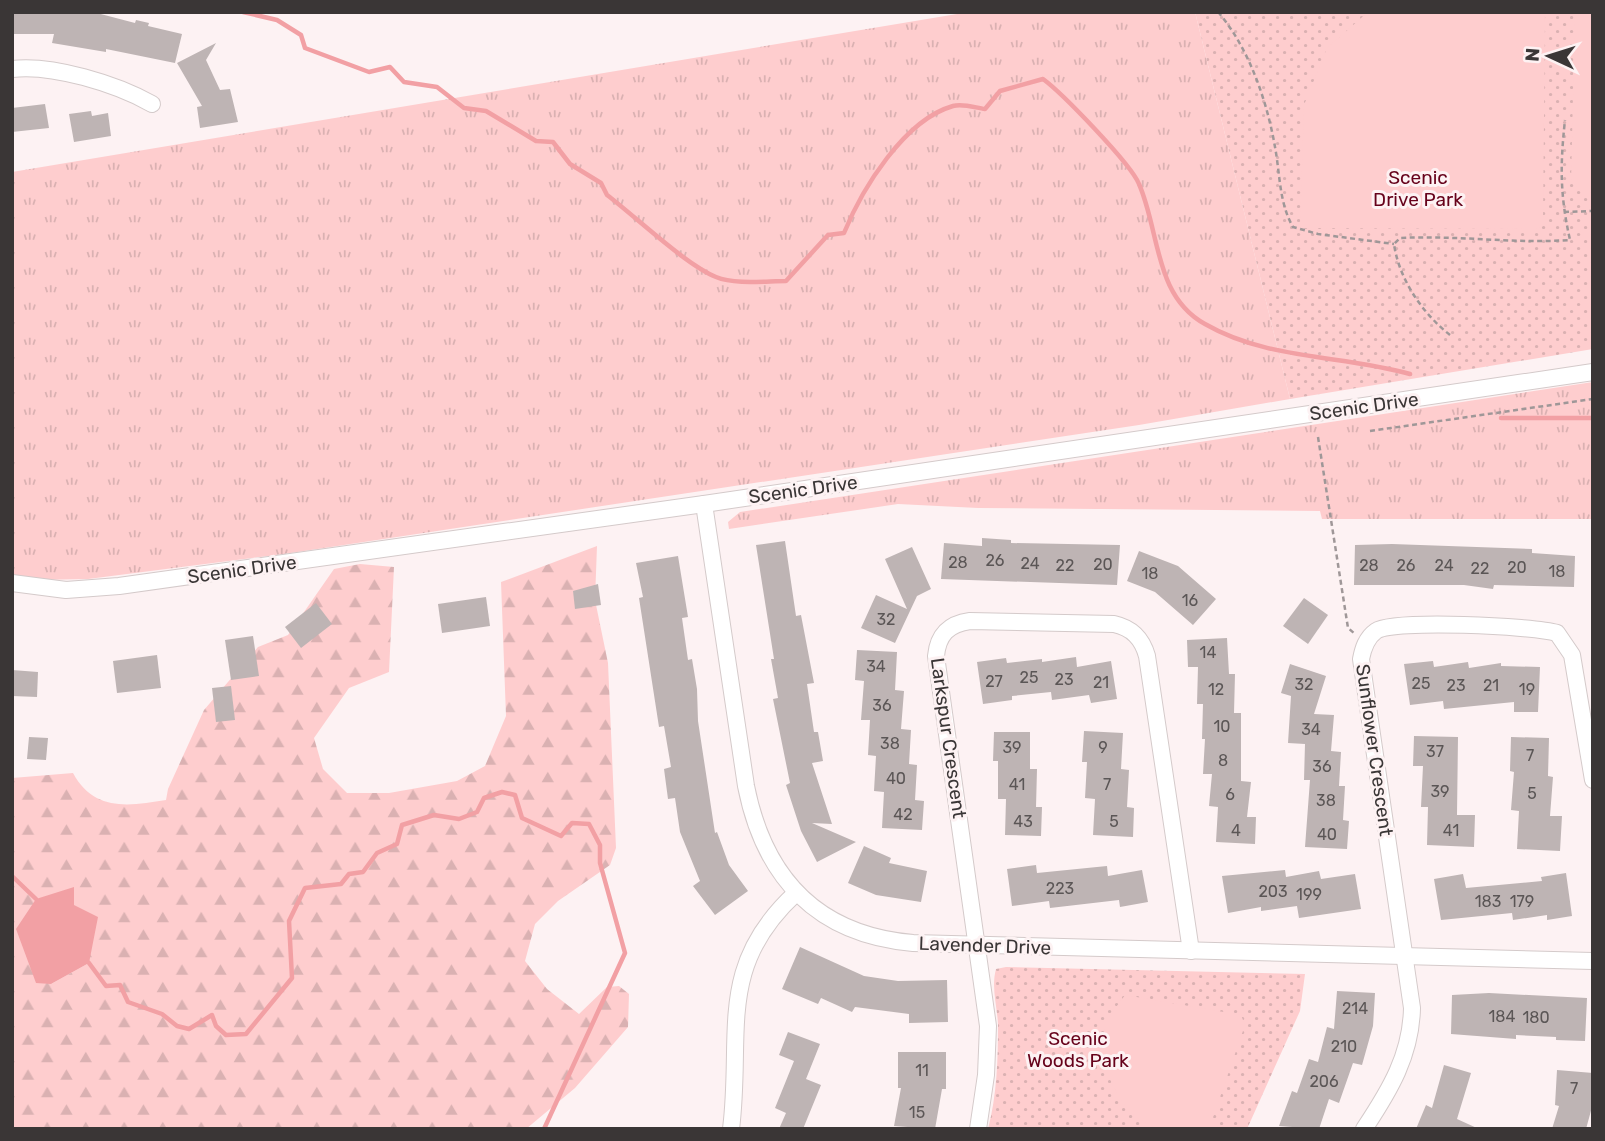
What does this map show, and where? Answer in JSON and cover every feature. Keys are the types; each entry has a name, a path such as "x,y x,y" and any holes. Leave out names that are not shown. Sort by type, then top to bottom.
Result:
{"street":[{"path":"12,69 50,71 132,93 152,104"},
{"name":"Scenic Drive","path":"12,583 66,590 119,586 704,504 1593,372"},
{"name":"Lavender Drive","path":"704,504 750,811 762,846 796,893 841,924 874,937 913,943 1593,961"},
{"name":"Larkspur Crescent","path":"978,945 936,656 937,644 942,634 961,622 1042,622 1123,626 1137,636 1145,649 1191,951"},
{"name":"Sunflower Crescent","path":"1404,956 1361,659 1367,640 1375,632 1401,625 1528,628 1558,633 1572,654 1593,779"},
{"path":"731,1129 735,1017 740,980 764,926 796,893"},
{"path":"978,945 988,1047 978,1129"},
{"path":"1364,1129 1387,1094 1409,1044 1412,1008 1404,956"}],"path":[{"path":"1218,12 1228,23 1256,81 1270,124 1282,194 1293,227 1318,234 1394,244"},
{"path":"1394,244 1400,238 1422,237 1488,241 1570,240 1559,167 1565,120"},
{"path":"1564,212 1593,211"},
{"path":"1394,244 1397,266 1433,322 1450,335"},
{"path":"1370,431 1593,399"},
{"path":"1318,437 1348,628 1356,635"}],"green space":[{"path":"969,12 1195,12 1290,399 1139,425 284,554 88,579 33,580 12,575 12,172"},
{"name":"Scenic Drive Park","path":"1195,12 1593,12 1593,349 1290,399"},
{"path":"1368,12 1545,12 1543,226 1534,229 1300,228 1304,105 1327,48"},
{"path":"1575,12 1593,12 1593,192 1582,191 1571,182"},
{"path":"1593,382 1593,519 1322,519 1320,511 978,508 898,504 729,529 728,522 740,512"},
{"path":"597,546 595,600 608,663 616,848 610,865 558,901 535,924 525,961 547,989 579,1014 607,987 619,986 629,994 628,1027 575,1088 526,1129 12,1129 12,778 73,773 91,795 102,800 139,804 166,800 168,789 204,710 258,647 288,635 334,569 360,564 394,567 389,672 349,688 314,738 323,769 347,793 389,793 457,781 485,766 506,716 501,582","holes":["74,888 74,905 89,963 51,984"]},
{"name":"Scenic Woods Park","path":"1006,967 1305,974 1300,1011 1247,1129 988,1129 997,1064 995,976 996,969"},
{"path":"1125,995 1241,1015 1245,1025 1209,1129 1161,1129 1142,1121 1121,1100 1107,1071 1103,1041 1106,1023"}],"shaded area":[{"path":"74,887 74,905 98,917 89,963 51,984 36,983 16,929 36,899"}],"building":[{"path":"12,12 93,12 135,23 136,20 149,23 148,26 182,34 175,63 106,49 106,52 52,43 54,34 12,34"},
{"path":"216,43 206,60 220,90 230,89 238,122 200,128 197,107 202,106 177,63"},
{"path":"45,104 49,128 12,132 12,108"},
{"path":"91,111 92,116 108,113 111,136 74,142 69,114"},
{"path":"982,538 1011,540 1011,543 1120,545 1117,585 941,579 944,543 982,546"},
{"path":"785,541 796,616 801,615 814,683 807,684 814,732 818,732 823,761 812,763 832,824 812,823 856,842 817,862 801,831 786,785 790,783 773,699 778,698 771,659 774,659 756,545"},
{"path":"1355,545 1532,549 1532,553 1575,556 1574,587 1494,585 1493,589 1464,585 1354,585"},
{"path":"912,547 931,589 917,596 895,643 861,628 876,595 907,609 885,559"},
{"path":"1139,551 1178,566 1216,599 1193,625 1155,592 1127,581"},
{"path":"678,556 688,617 682,618 688,660 692,659 697,689 698,721 715,833 717,832 729,865 748,891 715,915 693,886 700,881 680,832 675,798 668,799 664,769 671,767 664,726 659,727 639,598 643,597 636,563"},
{"path":"598,584 601,605 575,609 573,591"},
{"path":"486,597 490,626 442,633 438,604"},
{"path":"1304,598 1328,615 1308,644 1283,626"},
{"path":"316,603 332,624 301,648 285,627"},
{"path":"253,636 259,676 231,680 225,640"},
{"path":"1227,638 1229,674 1235,674 1234,713 1241,713 1241,781 1251,782 1247,817 1256,817 1255,844 1216,842 1218,807 1209,806 1212,774 1203,774 1205,739 1202,739 1203,704 1197,704 1198,667 1188,667 1187,640"},
{"path":"857,650 897,652 895,690 904,691 901,729 911,730 909,764 917,765 915,800 924,801 922,830 882,828 884,792 874,791 876,756 868,755 870,720 861,720 864,681 855,680"},
{"path":"157,655 161,688 117,693 113,661"},
{"path":"1076,657 1077,667 1111,661 1117,699 1091,703 1089,695 1052,700 1051,692 1012,696 1012,700 983,704 977,662 1006,658 1007,663 1042,659 1042,662"},
{"path":"1433,661 1434,667 1468,662 1469,668 1501,663 1501,666 1540,667 1538,712 1514,712 1514,702 1444,709 1443,701 1410,705 1404,664"},
{"path":"1290,664 1326,676 1314,714 1334,715 1331,751 1341,752 1339,786 1345,786 1343,820 1349,821 1347,849 1305,847 1310,780 1304,780 1305,744 1288,743 1291,696 1281,693"},
{"path":"12,670 38,672 37,697 12,696"},
{"path":"231,686 235,720 216,722 212,688"},
{"path":"1084,731 1123,733 1121,769 1129,770 1127,807 1134,808 1133,837 1093,835 1095,799 1085,798 1087,762 1082,762"},
{"path":"994,732 1030,732 1030,769 1037,769 1036,807 1042,807 1041,836 1005,835 1006,799 998,799 998,761 993,761"},
{"path":"1414,736 1458,737 1457,815 1475,815 1474,847 1427,845 1428,807 1421,807 1423,766 1413,766"},
{"path":"29,737 48,738 46,760 27,759"},
{"path":"1511,737 1549,738 1548,776 1553,777 1550,816 1562,816 1560,851 1517,849 1519,811 1511,810 1514,772 1510,771"},
{"path":"864,846 891,858 889,863 927,871 921,902 876,895 848,883"},
{"path":"1036,865 1037,873 1107,866 1108,876 1142,870 1148,902 1120,907 1119,900 1050,908 1049,901 1012,906 1007,869"},
{"path":"1285,870 1286,877 1319,871 1321,879 1355,874 1361,909 1299,918 1297,906 1261,911 1261,907 1228,913 1222,876"},
{"path":"1566,873 1572,916 1547,920 1547,915 1513,920 1512,913 1441,920 1434,879 1463,874 1466,888 1542,881 1541,877"},
{"path":"800,947 864,976 898,981 947,980 948,1022 909,1023 909,1014 855,1007 852,1012 821,998 818,1004 782,989"},
{"path":"1337,991 1375,993 1373,1026 1362,1065 1353,1063 1339,1103 1329,1099 1319,1129 1279,1126 1292,1091 1297,1093 1309,1059 1318,1062 1327,1027 1334,1029"},
{"path":"1489,993 1587,998 1585,1041 1556,1040 1556,1037 1516,1035 1516,1039 1451,1034 1452,995"},
{"path":"788,1032 820,1044 806,1079 821,1085 803,1129 779,1129 786,1113 775,1108 794,1061 779,1055"},
{"path":"898,1052 946,1052 946,1089 942,1089 935,1129 894,1126 901,1088 898,1088"},
{"path":"1444,1065 1471,1073 1457,1119 1479,1129 1416,1129 1426,1105 1432,1108"},
{"path":"1557,1070 1593,1073 1592,1107 1586,1129 1552,1129 1559,1106 1555,1105"}],"waterway":[{"path":"243,12 277,20 301,35 305,48 369,72 390,67 404,82 437,87 464,108 486,111 536,141 553,142 570,164 601,183 607,195 676,252 716,277 741,282 786,281 828,235 844,233 873,177 887,158 918,126 935,114 957,105 985,109 1000,91 1043,79 1095,129 1133,174 1146,203 1167,280 1188,312 1229,336 1279,351 1410,374"},
{"path":"1501,418 1593,418"},
{"path":"89,963 106,986 120,985 128,1002 162,1014 177,1026 189,1029 212,1015 216,1026 226,1035 246,1034 292,978 289,921 305,888 341,884 349,874 363,872 377,853 397,844 402,825 434,815 459,819 477,812 484,798 502,792 515,795 522,818 561,836 572,823 589,824 600,845 600,863 625,953 544,1129"},
{"path":"12,876 36,899"}]}
